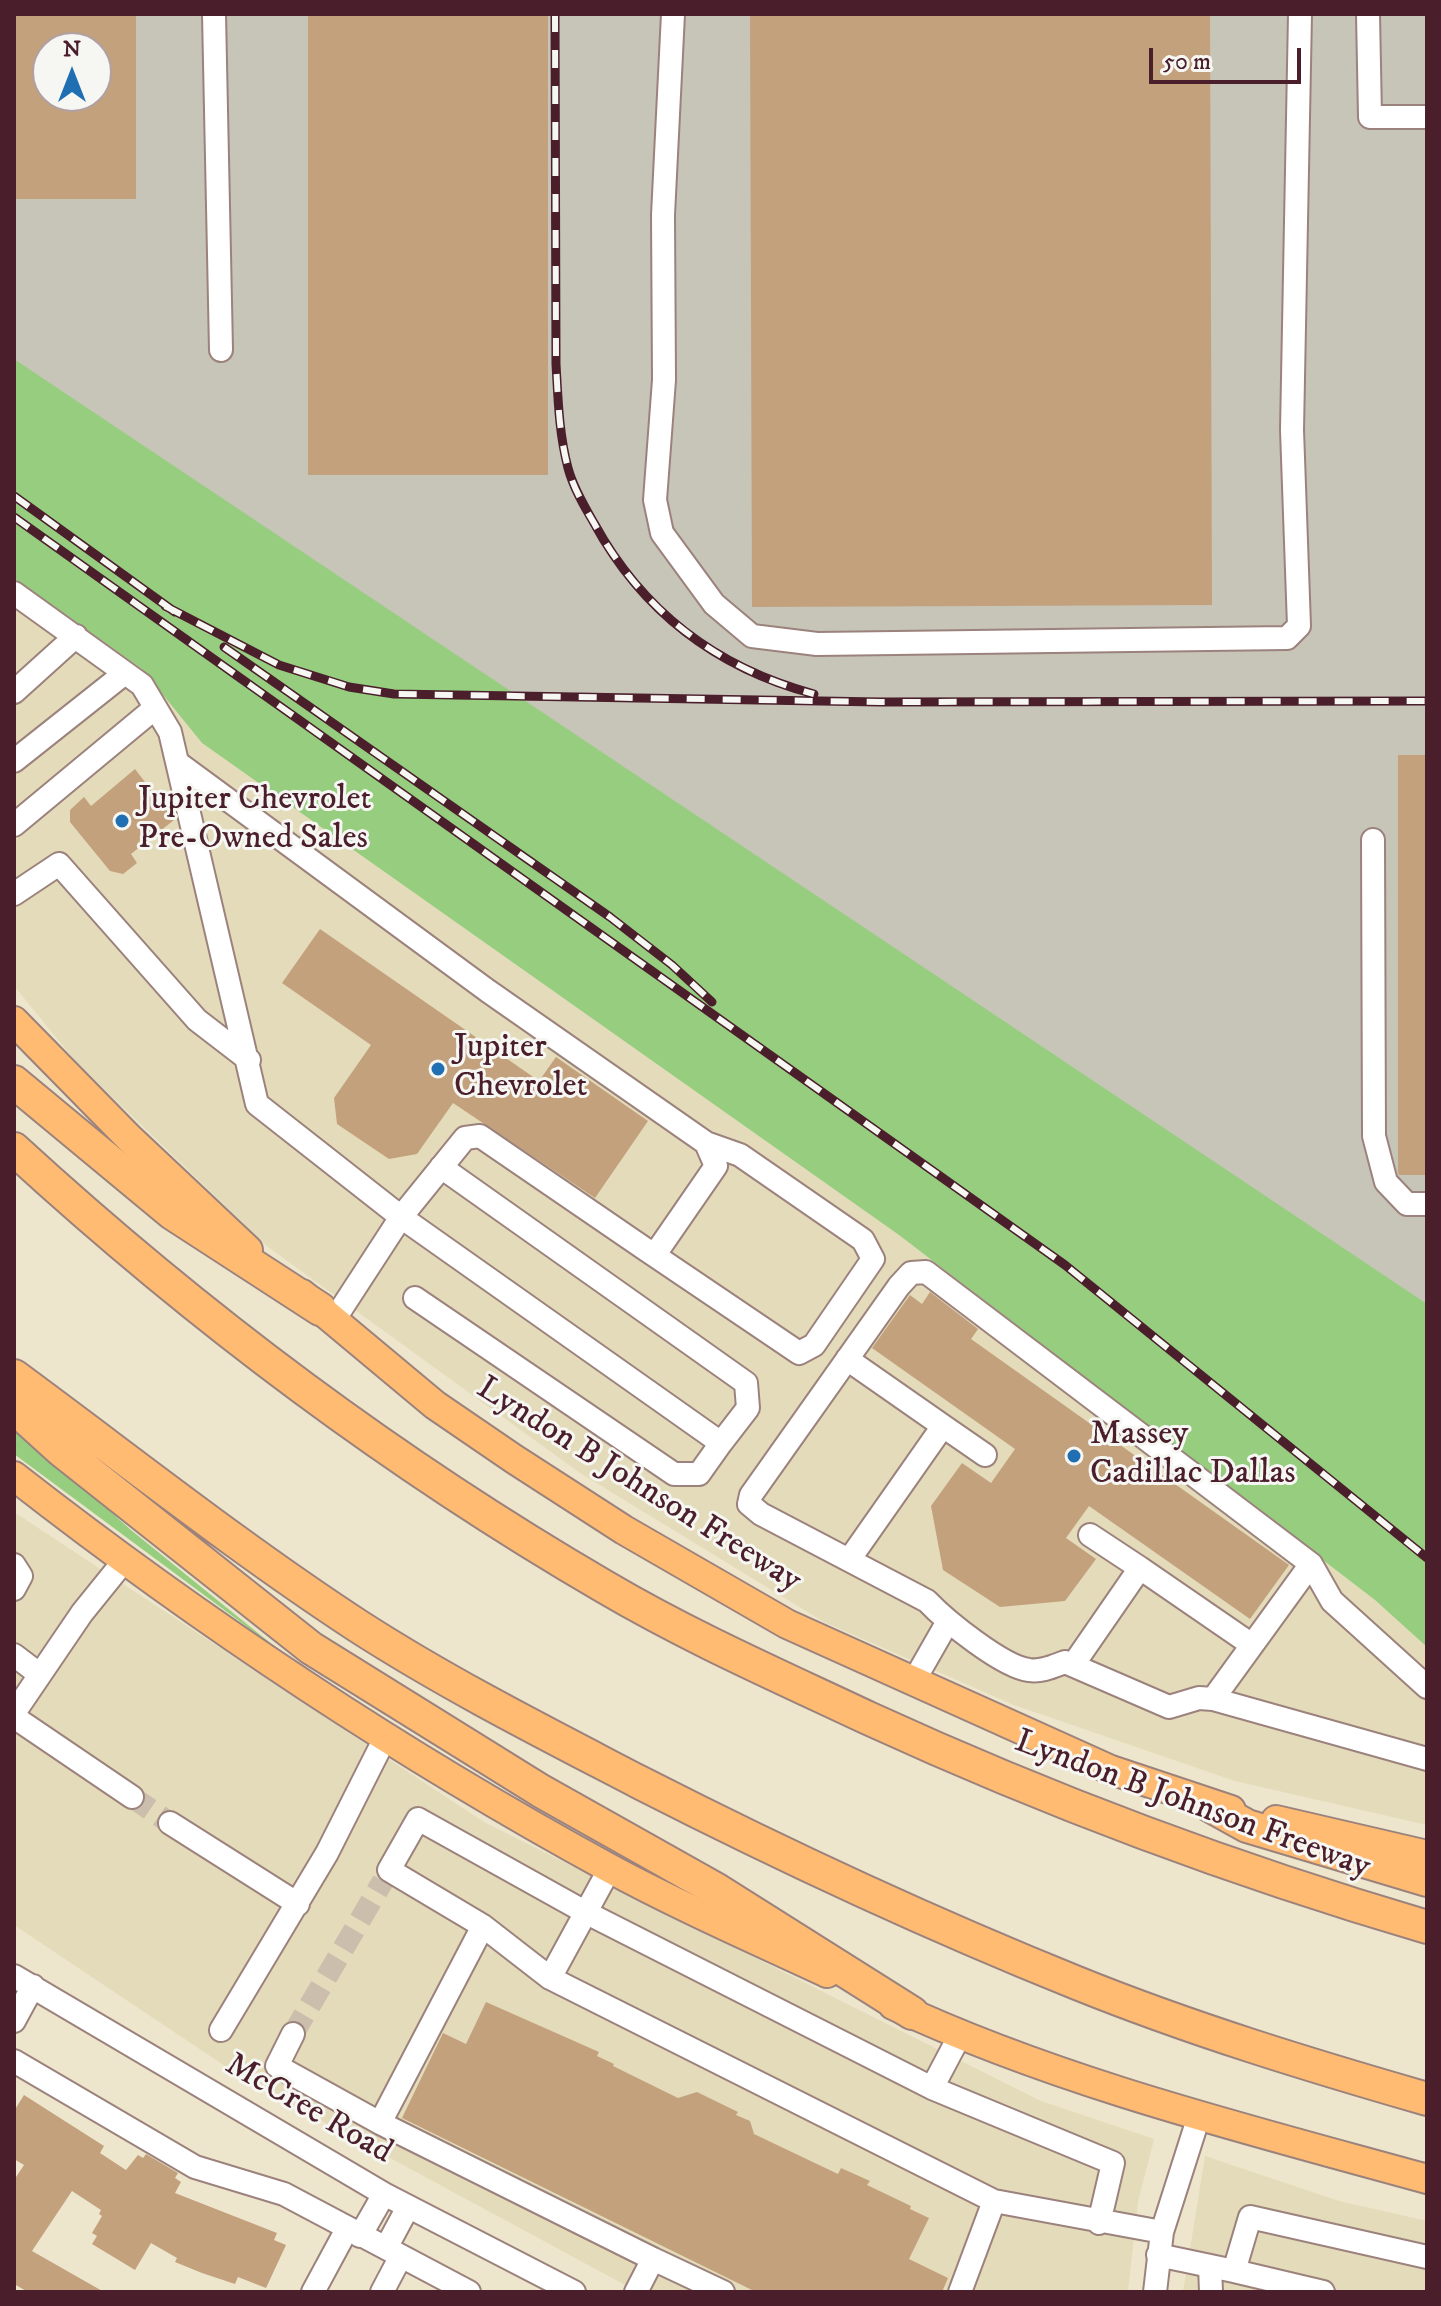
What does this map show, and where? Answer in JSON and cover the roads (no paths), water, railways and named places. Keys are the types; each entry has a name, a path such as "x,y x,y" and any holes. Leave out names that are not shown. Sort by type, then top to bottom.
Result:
{"highway":[{"path":"14,1082 172,1213 327,1314"},
{"name":"Lyndon B Johnson Freeway","path":"14,1149 87,1216 210,1318 342,1418 605,1587 771,1675 1016,1785 1214,1861 1427,1927"},
{"path":"14,1376 155,1482 360,1627 528,1724 655,1790 889,1904 1080,1985 1279,2056 1427,2099"},
{"path":"14,1396 29,1421 61,1450 311,1648 541,1791 717,1890 912,2013"},
{"path":"1211,1806 1247,1826 1427,1880"}],"main road":[{"name":"Lyndon B Johnson Freeway","path":"14,1021 130,1139 240,1244 435,1405 624,1530 787,1624 915,1679 1111,1770 1211,1806 1427,1855"},
{"path":"14,1476 124,1561 336,1706 610,1868 960,2035 1199,2116 1427,2179"}],"street":[{"path":"214,14 221,350"},
{"path":"673,14 663,215 664,380 655,500 662,533 714,604 752,636 817,644 1287,638 1299,626 1292,430 1300,14"},
{"path":"1368,14 1370,117 1427,117"},
{"path":"14,593 142,685 170,732 257,1104 401,1217 721,1443"},
{"path":"14,692 76,636"},
{"path":"14,761 125,673"},
{"path":"14,825 155,708"},
{"path":"178,763 488,991 706,1143 740,1155 863,1240 873,1259 814,1345 799,1353 480,1136 465,1138 327,1314"},
{"path":"1373,840 1374,1136 1386,1182 1407,1204 1427,1204"},
{"path":"14,894 59,864 197,1020 249,1060"},
{"path":"648,1251 658,1250 716,1166 706,1143"},
{"path":"415,1298 674,1474 699,1474 748,1408 746,1383 441,1167"},
{"path":"1427,1687 1332,1601 1311,1564 926,1272 911,1273 899,1286 751,1495 749,1504 761,1514 927,1601 947,1623 1028,1670 1065,1662 1169,1707 1199,1698 1213,1699 1427,1759"},
{"path":"847,1359 985,1455"},
{"path":"849,1560 943,1426"},
{"path":"1090,1535 1252,1645"},
{"path":"124,1561 39,1674 14,1715 132,1797"},
{"path":"1213,1699 1311,1564"},
{"path":"14,1565 21,1576 14,1589"},
{"path":"1073,1665 1140,1568"},
{"path":"915,1679 947,1623"},
{"path":"14,1655 39,1674"},
{"path":"221,2030 298,1904 386,1736"},
{"path":"1099,2223 1113,2163 932,2088 585,1912 418,1819 386,1876 483,1926 550,1978 994,2201 1099,2223 1160,2244 1210,2266 1323,2292"},
{"path":"170,1823 298,1904"},
{"path":"550,1978 610,1868"},
{"path":"380,2123 483,1926"},
{"path":"14,2021 23,1981"},
{"name":"McCree Road","path":"23,1981 384,2194 574,2292"},
{"path":"293,2034 277,2066 380,2123 723,2292"},
{"path":"932,2088 960,2035"},
{"path":"14,2061 195,2167 284,2194 469,2292"},
{"path":"1155,2292 1160,2244 1199,2116"},
{"path":"313,2292 353,2232 384,2194"},
{"path":"960,2292 994,2201"},
{"path":"382,2292 408,2207"},
{"path":"1234,2271 1250,2217 1427,2257"},
{"path":"636,2292 653,2259"},
{"path":"1210,2266 1211,2292"}],"tunnel":[{"path":"132,1797 170,1823"},
{"path":"293,2034 383,1881"}],"railway":[{"path":"555,14 556,364 559,416 573,482 613,555 659,609 714,652 745,669 814,694"},
{"path":"14,496 175,612"},
{"path":"14,517 1065,1265 1427,1558"},
{"path":"165,606 279,665 349,687 394,694 881,702 1427,701"},
{"path":"224,647 610,917 672,965 712,1002"}],"place":[{"name":"Jupiter Chevrolet Pre-Owned Sales","path":"122,821"},
{"name":"Jupiter Chevrolet","path":"438,1069"},
{"name":"Massey Cadillac Dallas","path":"1074,1456"}]}
